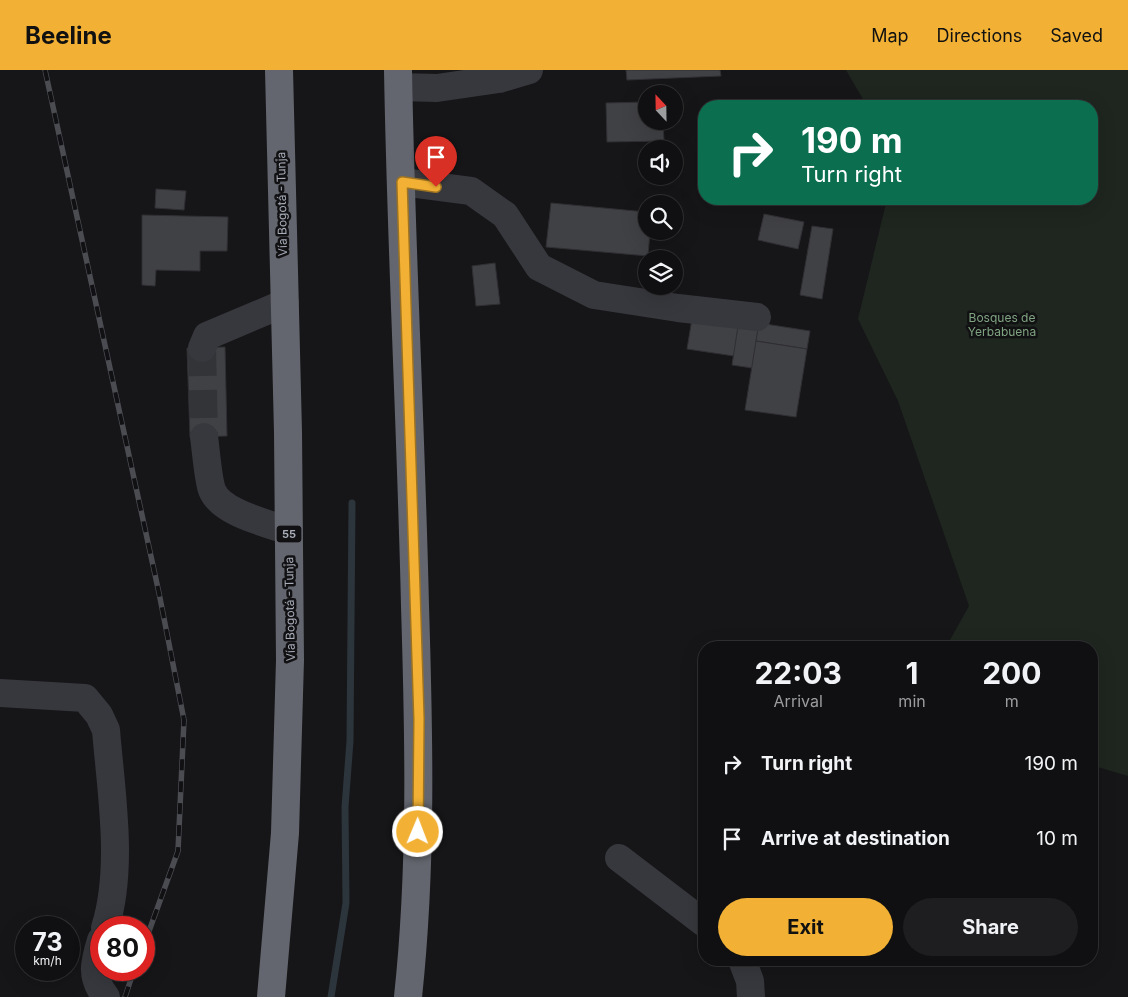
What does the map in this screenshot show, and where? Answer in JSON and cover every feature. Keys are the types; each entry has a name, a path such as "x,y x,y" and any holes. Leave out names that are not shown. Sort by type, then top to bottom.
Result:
{"highway":[{"name":"Vía Bogotá - Tunja","path":"271,997 285,833 290,660 285,303 279,70"},
{"path":"398,79 419,719 417,863 408,997"}],"lane":[{"path":"398,79 437,88 499,74 530,70"},
{"path":"402,182 471,191 505,215 539,267 594,295 678,308 757,317"},
{"path":"202,348 207,336 285,303"},
{"path":"204,437 212,490 221,502 236,512 289,531"},
{"path":"0,694 85,698 100,715 106,730 116,858 108,916"},
{"path":"618,858 698,918"},
{"path":"744,966 750,981 751,997"},
{"path":"97,981 106,997"}],"green space":[{"name":"Bosques de Yerbabuena","path":"846,70 1128,70 1128,776 1098,767 1098,641 949,641 969,606 898,401 858,319 886,205 1098,205 1098,100 864,100"}],"building":[{"path":"626,70 720,70 721,76 627,80"},
{"path":"638,102 638,130 663,130 664,140 607,142 606,103"},
{"path":"156,189 186,191 184,210 155,208"},
{"path":"551,203 638,211 638,240 649,240 648,250 638,250 638,255 546,247"},
{"path":"764,214 804,222 798,249 758,240"},
{"path":"142,215 228,217 227,251 200,251 200,271 156,270 155,286 142,285"},
{"path":"812,226 833,229 822,299 800,295"},
{"path":"495,263 500,304 476,306 472,266"},
{"path":"693,313 739,320 734,356 687,349"},
{"path":"739,320 759,323 752,368 732,365"},
{"path":"759,323 810,331 807,349 756,341"},
{"path":"756,341 807,349 796,417 745,410"},
{"path":"225,347 227,436 190,437 187,348"}],"waterway":[{"path":"331,997 346,903 345,807 350,741 352,503"}],"tunnel":[{"path":"202,348 204,437"}],"railway":[{"path":"45,70 159,593 184,720 178,851 154,916"},
{"path":"125,997 130,981"}],"route":[{"path":"418,832 419,719 402,182 436,187"}]}
